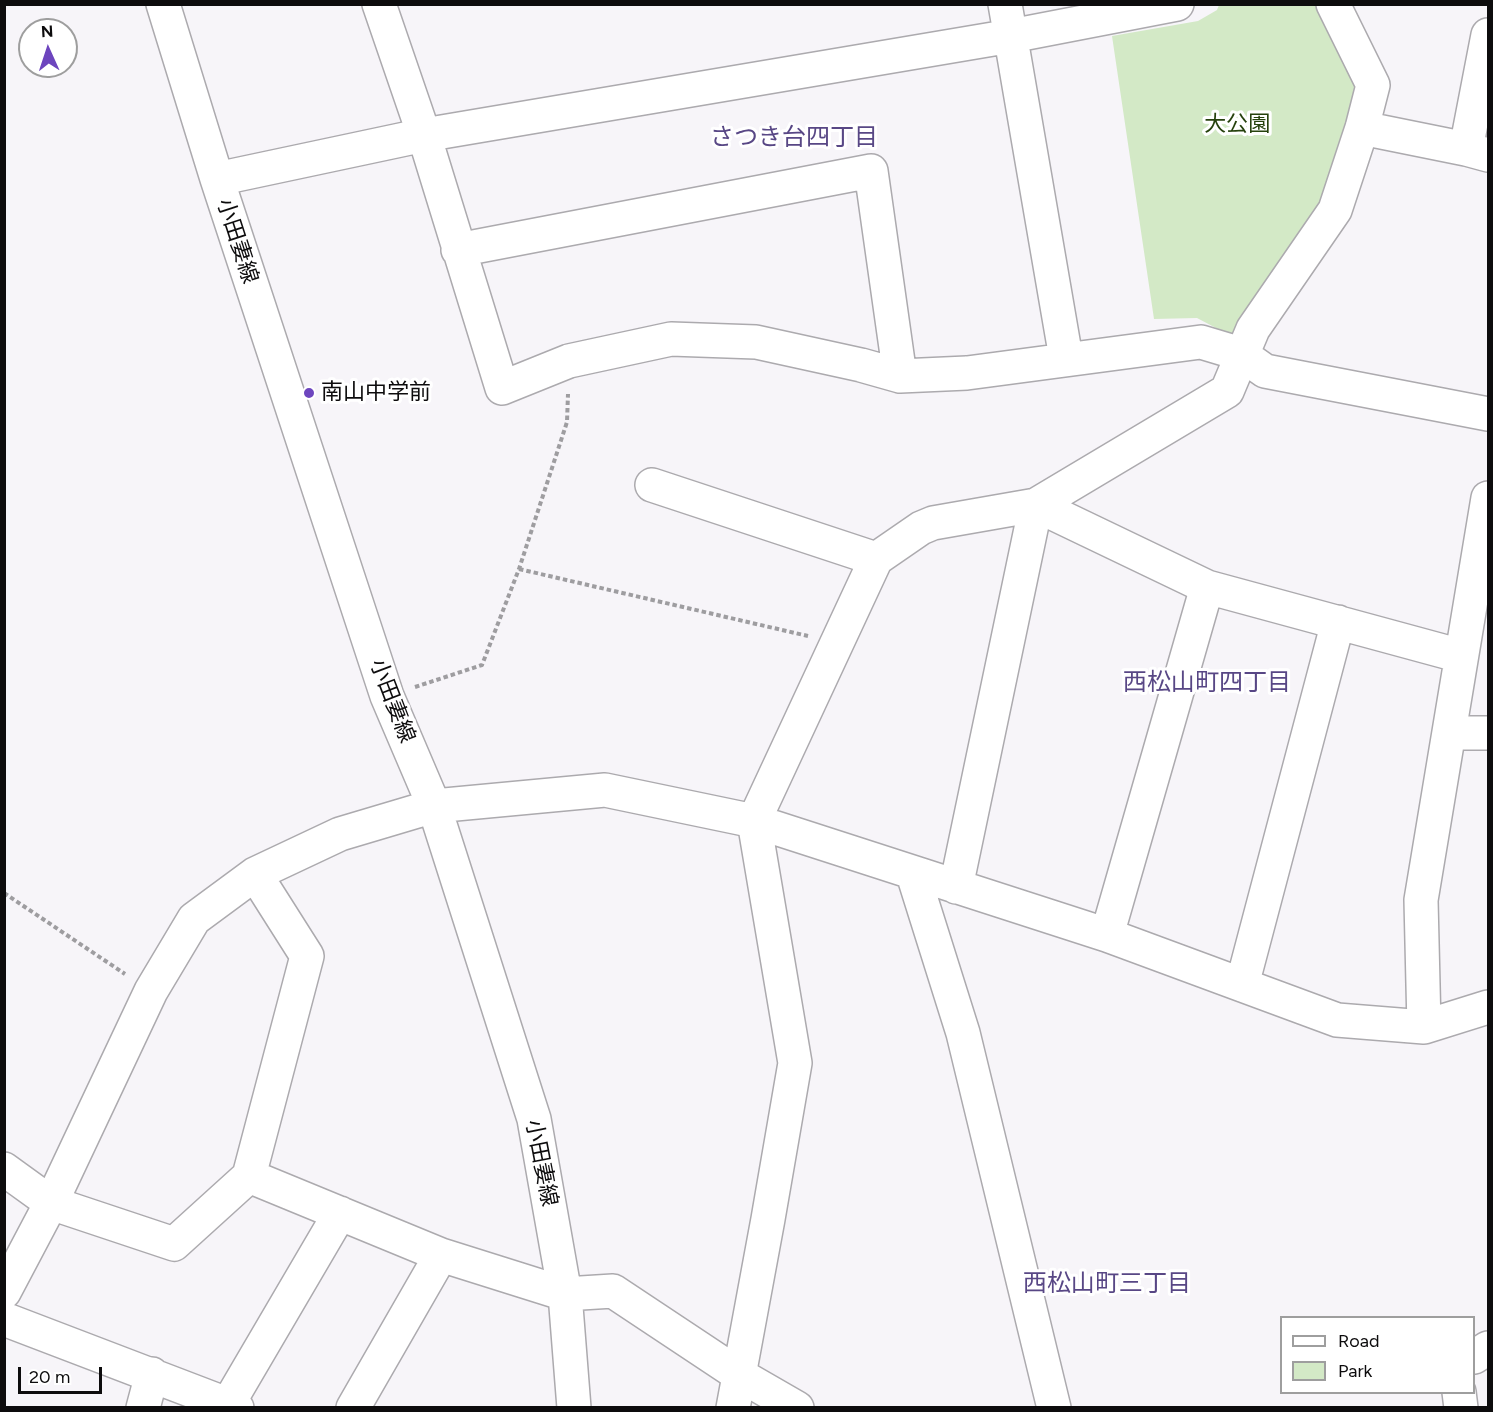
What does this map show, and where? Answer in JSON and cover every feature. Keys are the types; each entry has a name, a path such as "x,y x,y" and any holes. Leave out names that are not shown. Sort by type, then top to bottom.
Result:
{"street":[{"name":"小田妻線","path":"164,4 217,179 387,696 434,806 534,1119 565,1294 574,1407"},
{"path":"379,4 424,135 502,388 569,361 671,339 756,342 861,364 900,376 967,373 1066,358 1201,342 1241,354 1265,371 1488,414"},
{"path":"1005,4 1066,358"},
{"path":"217,179 424,135 1011,36 1177,4"},
{"path":"733,1407 795,1063 754,821 876,560 921,528 933,523 1036,504 1227,391 1253,329 1335,210 1362,128 1372,85 1333,4"},
{"path":"1362,128 1477,152 1488,35"},
{"path":"458,250 871,171 900,376"},
{"path":"652,485 876,560"},
{"path":"1424,1027 1421,900 1488,498"},
{"path":"1036,504 1207,587 1461,656"},
{"path":"956,887 1036,504"},
{"path":"1107,935 1207,587"},
{"path":"1242,985 1338,622"},
{"path":"1450,732 1488,733"},
{"path":"4,1292 51,1203 151,991 194,919 255,874 340,834 434,806 605,790 754,821 1107,935 1337,1020 1424,1027 1488,1008"},
{"path":"4,1169 51,1203 174,1244 249,1176 307,956 255,874"},
{"path":"914,874 963,1033 1054,1407"},
{"path":"249,1176 441,1255 565,1294 613,1291 738,1374 797,1407"},
{"path":"4,1319 233,1406 340,1213"},
{"path":"353,1407 441,1255"},
{"path":"1475,1356 1488,1348"},
{"path":"143,1407 152,1374"}],"path":[{"path":"387,696 482,665 519,569 567,422 569,361"},
{"path":"519,569 836,643"},
{"path":"4,893 151,991"}],"green space":[{"name":"大公園","path":"1219,5 1321,5 1357,73 1357,113 1327,200 1235,338 1197,318 1154,319 1112,36 1198,21 1217,10"}],"place":[{"name":"南山中学前","path":"309,393"}],"district":[{"name":"さつき台四丁目","path":"794,138"},
{"name":"西松山町四丁目","path":"1207,683"},
{"name":"西松山町三丁目","path":"1107,1284"}]}
